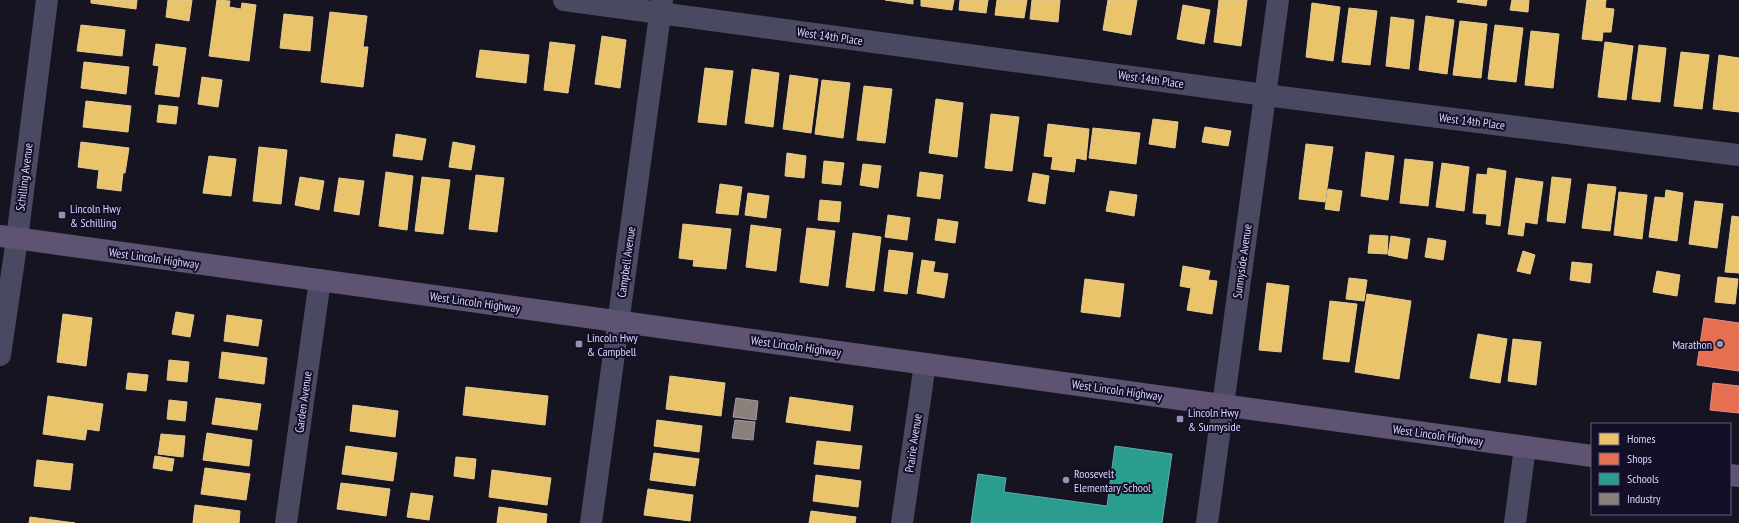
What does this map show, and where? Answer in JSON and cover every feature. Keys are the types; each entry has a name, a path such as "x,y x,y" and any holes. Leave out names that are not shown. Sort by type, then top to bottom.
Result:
{"main road":[{"name":"West Lincoln Highway","path":"8,237 1591,456"}],"street":[{"name":"Schilling Avenue","path":"0,355 8,237 46,0"},
{"name":"West 14th Place","path":"564,0 661,6 1265,95 1739,155"},
{"name":"Sunnyside Avenue","path":"1207,523 1278,0"},
{"name":"Campbell Avenue","path":"591,523 661,6"},
{"name":"Garden Avenue","path":"286,523 320,280"},
{"name":"Prairie Avenue","path":"902,523 925,364"},
{"path":"1515,523 1525,446"}],"building: Homes":[{"path":"91,0 137,0 136,9 91,3"},
{"path":"168,0 192,0 189,21 166,17"},
{"path":"217,0 230,1 229,7 241,9 242,3 256,5 249,61 209,56"},
{"path":"885,0 913,0 913,4"},
{"path":"921,0 954,0 952,10 921,6"},
{"path":"960,0 988,0 986,13 959,10"},
{"path":"997,0 1027,0 1024,18 995,15"},
{"path":"1032,0 1060,0 1058,22 1030,19"},
{"path":"1108,0 1137,0 1131,35 1103,30"},
{"path":"1219,0 1247,0 1241,46 1214,42"},
{"path":"1458,0 1487,0 1486,6 1457,2"},
{"path":"1512,0 1529,0 1528,12 1510,10"},
{"path":"1587,0 1606,0 1605,8 1614,9 1611,32 1603,32 1602,41 1582,39"},
{"path":"1312,3 1340,7 1333,61 1306,57"},
{"path":"1183,5 1210,10 1204,44 1177,39"},
{"path":"1349,8 1377,11 1370,65 1342,62"},
{"path":"330,12 367,16 363,47 368,47 363,87 321,82"},
{"path":"284,14 313,17 310,51 280,48"},
{"path":"1426,16 1454,20 1447,74 1419,70"},
{"path":"1391,17 1414,20 1409,69 1386,66"},
{"path":"1460,21 1487,24 1481,78 1453,75"},
{"path":"81,25 125,30 122,56 77,51"},
{"path":"1495,25 1523,28 1516,82 1488,79"},
{"path":"1531,31 1559,34 1553,88 1525,85"},
{"path":"602,36 626,40 620,88 595,84"},
{"path":"550,42 575,45 568,93 544,90"},
{"path":"1605,42 1633,46 1626,100 1598,97"},
{"path":"156,44 186,48 179,97 155,94 159,66 153,65"},
{"path":"1639,45 1666,48 1660,102 1632,99"},
{"path":"480,50 529,55 526,83 476,77"},
{"path":"1681,52 1709,55 1702,109 1674,106"},
{"path":"1719,55 1739,58 1739,112 1713,109"},
{"path":"84,62 129,67 126,94 81,88"},
{"path":"705,68 733,71 726,125 698,122"},
{"path":"752,69 779,73 773,127 745,123"},
{"path":"790,75 818,79 811,133 783,129"},
{"path":"202,77 222,80 218,107 198,104"},
{"path":"822,80 850,83 843,138 815,134"},
{"path":"864,86 892,89 885,143 857,140"},
{"path":"936,99 963,103 957,157 929,153"},
{"path":"86,101 131,106 128,132 83,127"},
{"path":"159,105 178,107 176,124 157,122"},
{"path":"991,114 1019,117 1012,171 985,168"},
{"path":"1153,119 1178,122 1175,148 1149,144"},
{"path":"1048,124 1089,129 1086,160 1076,158 1074,172 1051,169 1053,157 1044,156"},
{"path":"1205,127 1231,131 1228,146 1202,142"},
{"path":"1093,128 1140,133 1136,164 1089,158"},
{"path":"396,134 426,139 422,160 393,156"},
{"path":"81,142 129,148 125,173 123,173 121,191 97,188 99,170 78,167"},
{"path":"453,142 475,146 471,170 449,167"},
{"path":"1306,144 1333,147 1325,202 1299,199"},
{"path":"259,147 287,150 281,204 253,201"},
{"path":"1366,152 1394,156 1388,200 1361,196"},
{"path":"787,153 806,156 804,178 785,176"},
{"path":"209,156 236,159 231,196 203,193"},
{"path":"1405,159 1433,162 1428,206 1400,203"},
{"path":"824,161 844,163 841,185 822,183"},
{"path":"1442,163 1469,167 1464,211 1436,207"},
{"path":"863,164 881,166 878,188 860,185"},
{"path":"1488,168 1506,171 1500,226 1486,224 1487,214 1473,213 1477,174 1487,175"},
{"path":"386,172 413,176 407,230 379,226"},
{"path":"920,172 943,175 940,199 917,196"},
{"path":"1033,173 1049,176 1045,204 1028,201"},
{"path":"476,175 504,178 497,232 469,229"},
{"path":"300,177 324,181 319,210 295,205"},
{"path":"422,177 450,180 443,234 415,231"},
{"path":"1552,177 1571,179 1565,223 1547,221"},
{"path":"339,178 364,181 359,215 334,211"},
{"path":"1516,178 1543,182 1537,224 1525,222 1523,236 1508,234"},
{"path":"720,184 742,187 738,215 716,213"},
{"path":"1588,184 1616,187 1610,231 1582,228"},
{"path":"1328,189 1342,191 1339,211 1325,209"},
{"path":"1666,190 1683,193 1677,241 1649,237 1655,197 1665,198"},
{"path":"1110,191 1137,195 1134,216 1106,211"},
{"path":"1619,192 1647,195 1642,239 1614,235"},
{"path":"748,193 769,196 766,218 745,215"},
{"path":"820,200 841,202 839,222 818,220"},
{"path":"1695,201 1723,204 1717,248 1689,244"},
{"path":"888,215 910,218 907,240 885,237"},
{"path":"1732,216 1739,217 1739,273 1725,272"},
{"path":"938,219 958,222 955,243 935,240"},
{"path":"683,224 731,229 726,269 693,266 694,260 679,258"},
{"path":"751,225 781,229 776,271 746,267"},
{"path":"807,228 835,231 828,286 800,282"},
{"path":"853,233 881,237 874,291 846,287"},
{"path":"1370,235 1388,236 1387,254 1368,253"},
{"path":"1391,236 1410,239 1407,259 1388,255"},
{"path":"1428,238 1446,241 1443,260 1425,257"},
{"path":"889,250 913,253 907,294 884,291"},
{"path":"1523,251 1535,255 1530,274 1517,271"},
{"path":"922,260 935,262 933,272 948,274 944,298 917,293"},
{"path":"1572,262 1592,264 1590,283 1570,280"},
{"path":"1183,266 1210,271 1208,280 1217,281 1212,314 1187,310 1191,288 1180,286"},
{"path":"1657,271 1680,275 1677,296 1653,292"},
{"path":"1718,277 1738,279 1735,304 1715,302"},
{"path":"1349,278 1367,280 1364,301 1346,299"},
{"path":"1085,279 1124,284 1120,317 1081,312"},
{"path":"1267,283 1289,286 1281,352 1259,350"},
{"path":"1367,294 1411,301 1399,379 1355,372"},
{"path":"1330,301 1357,304 1349,362 1323,359"},
{"path":"176,312 194,315 190,337 172,334"},
{"path":"63,314 92,318 86,366 57,362"},
{"path":"227,315 262,320 258,346 224,341"},
{"path":"1478,334 1507,339 1500,383 1470,378"},
{"path":"1513,339 1541,342 1536,385 1508,381"},
{"path":"222,352 267,358 264,384 219,378"},
{"path":"169,360 189,362 187,382 167,380"},
{"path":"128,373 148,375 146,391 126,389"},
{"path":"670,376 725,383 721,416 666,409"},
{"path":"466,387 548,396 545,425 463,415"},
{"path":"48,396 103,404 99,431 87,429 85,440 43,434"},
{"path":"790,397 853,406 850,431 786,422"},
{"path":"216,398 261,404 257,430 212,424"},
{"path":"169,400 187,402 185,421 167,419"},
{"path":"353,405 398,411 395,437 350,431"},
{"path":"657,420 702,426 699,452 654,446"},
{"path":"207,433 252,440 249,466 203,460"},
{"path":"161,434 185,436 183,457 158,454"},
{"path":"817,441 862,446 859,469 814,464"},
{"path":"346,446 397,453 393,481 342,474"},
{"path":"654,453 699,459 695,486 650,480"},
{"path":"155,456 174,459 172,471 153,468"},
{"path":"456,457 476,459 474,479 454,476"},
{"path":"37,460 73,464 70,490 34,486"},
{"path":"205,468 250,474 246,500 201,494"},
{"path":"492,470 551,478 547,505 489,497"},
{"path":"816,475 861,481 858,507 813,501"},
{"path":"341,483 390,489 386,516 337,509"},
{"path":"648,489 693,495 690,521 644,515"},
{"path":"411,493 433,496 429,520 407,517"},
{"path":"195,505 240,511 239,523 193,523"},
{"path":"499,507 547,514 546,523 497,523"},
{"path":"811,511 856,517 855,523 809,523"},
{"path":"30,517 75,523 29,523"}],"building: Shops":[{"name":"Marathon","path":"1704,318 1739,323 1739,371 1697,365"},
{"name":"Marathon","path":"1713,383 1739,386 1739,413 1710,410"}],"building: Schools":[{"path":"1115,446 1172,454 1162,523 971,523 978,474 1006,478 1004,492 1107,506"}],"building: Industry":[{"path":"736,398 758,401 756,420 733,417"},
{"path":"735,420 755,422 753,440 732,438"}],"place":[{"name":"Lincoln Hwy & Schilling","path":"62,215"},
{"name":"Lincoln Hwy & Campbell","path":"579,344"},
{"name":"Marathon","path":"1720,344"},
{"name":"Lincoln Hwy & Sunnyside","path":"1180,419"},
{"name":"Roosevelt Elementary School","path":"1066,480"}]}
